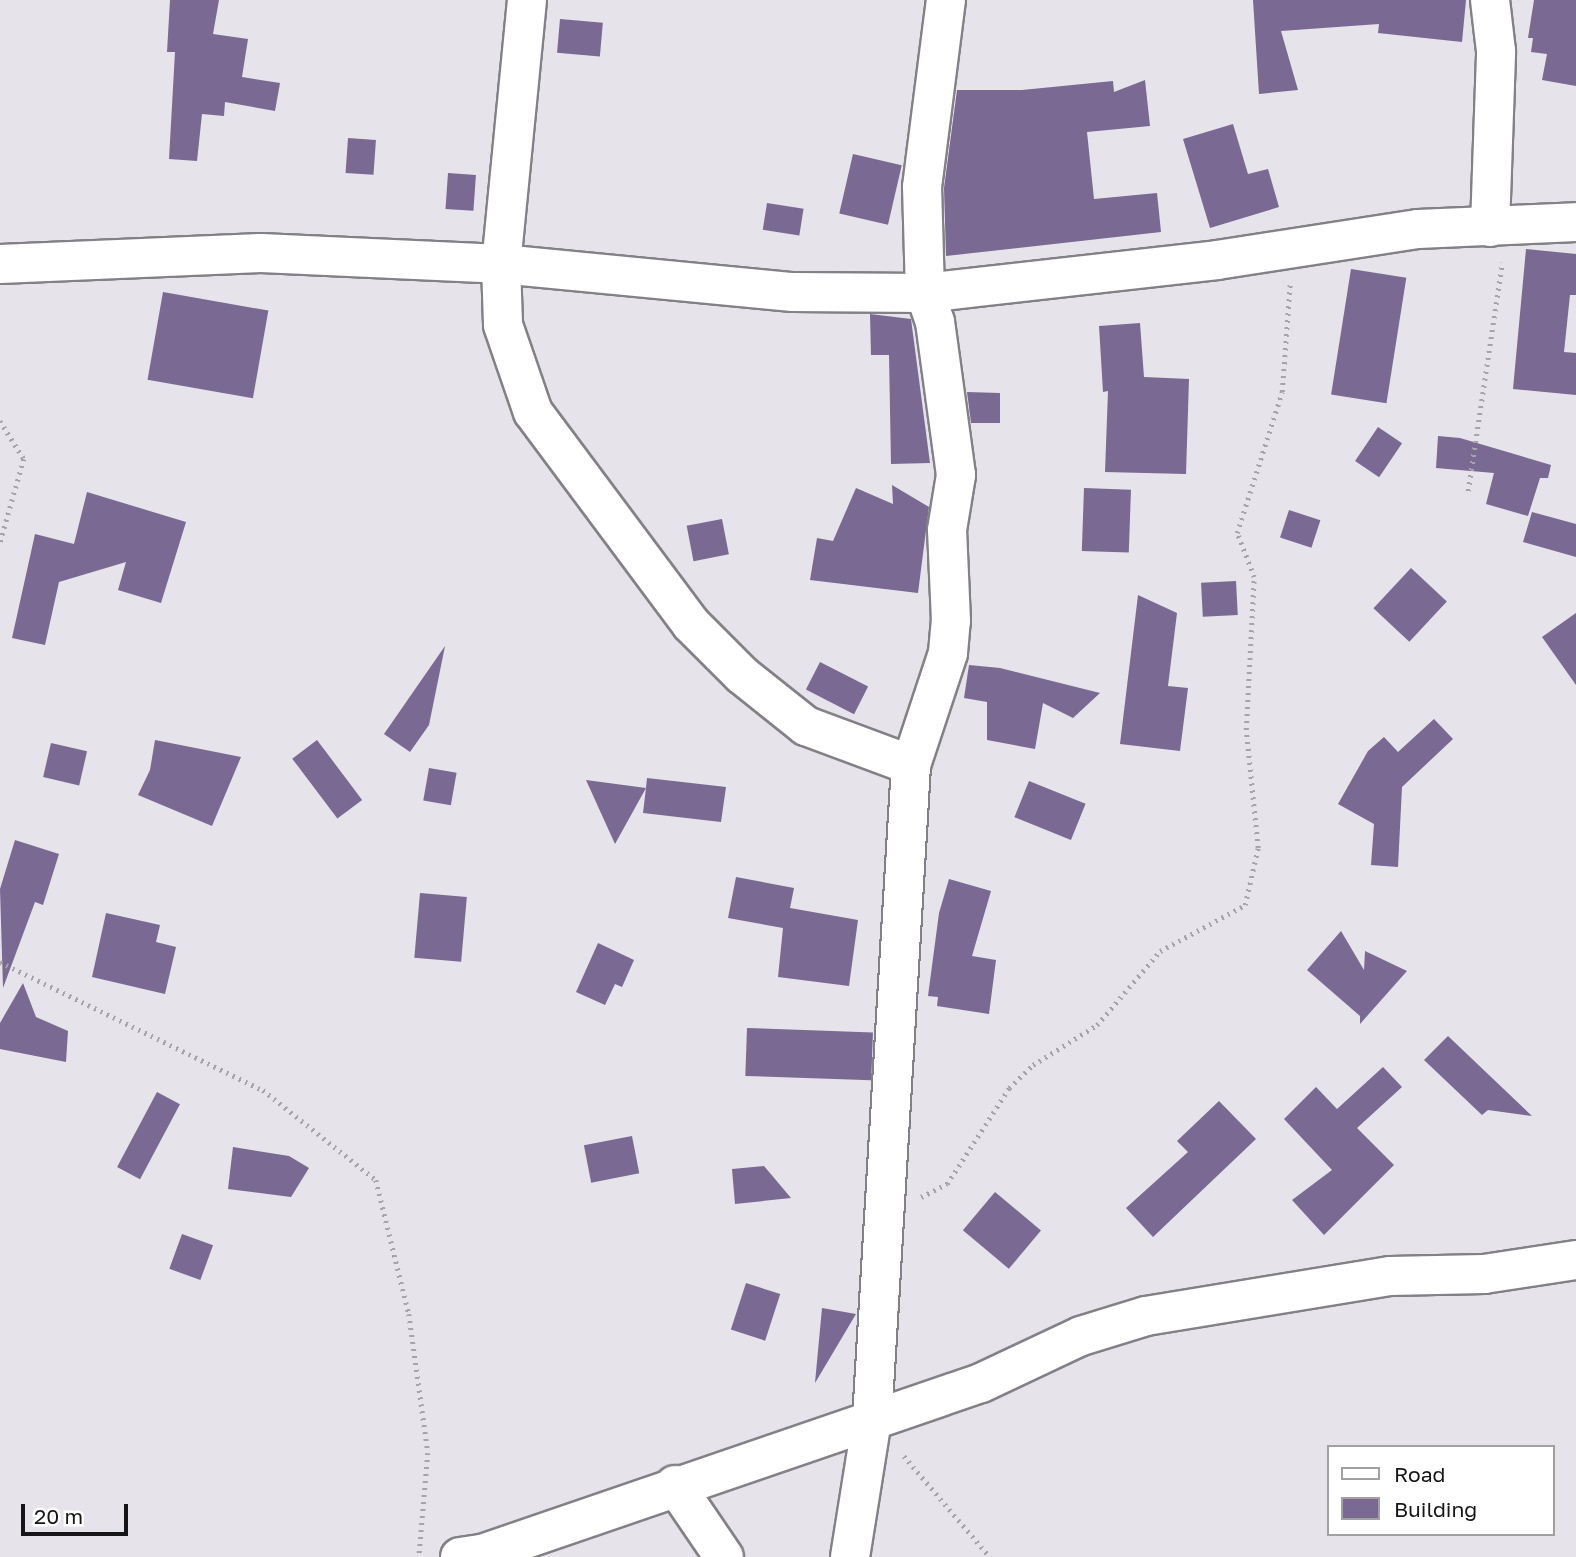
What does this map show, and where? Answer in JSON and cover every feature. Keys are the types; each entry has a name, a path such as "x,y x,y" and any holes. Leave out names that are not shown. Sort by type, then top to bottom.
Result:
{"street":[{"path":"527,0 501,264 503,325 533,412 691,624 742,676 806,726 911,765"},
{"path":"850,1557 872,1419 887,1208 899,919 911,765 948,653 947,530 956,475 937,334 925,293 922,187 946,0"},
{"path":"1490,0 1496,51 1498,228"},
{"path":"0,264 188,253 501,264 793,292 925,293 1217,260 1291,246 1418,229 1498,228 1576,222"},
{"path":"460,1557 482,1554 675,1485 981,1383 1082,1336 1146,1316 1390,1276 1484,1274 1576,1260"},
{"path":"675,1485 724,1557"}],"path":[{"path":"1468,491 1498,228"},
{"path":"887,1208 947,1184 1009,1088 1033,1065 1097,1025 1160,951 1245,905 1258,848 1246,730 1254,577 1237,533 1282,392 1291,246"},
{"path":"0,421 24,459 0,543"},
{"path":"0,962 263,1090 376,1180 409,1314 428,1452 419,1557"},
{"path":"872,1419 989,1557"}],"building":[{"path":"170,0 219,0 213,34 248,39 242,77 280,83 275,111 225,102 224,116 202,114 197,161 169,159 175,52 167,52"},
{"path":"1253,0 1466,0 1462,42 1378,33 1379,24 1281,31 1298,90 1259,94"},
{"path":"1534,0 1576,0 1576,86 1542,80 1547,54 1531,52 1533,38 1528,38"},
{"path":"560,19 603,23 600,57 557,53"},
{"path":"1145,80 1150,126 1087,132 1094,199 1157,193 1161,232 946,256 944,188 957,90 1022,90 1113,81 1114,92"},
{"path":"1233,124 1248,174 1268,169 1279,207 1210,228 1183,139"},
{"path":"348,138 376,140 373,175 346,173"},
{"path":"853,154 902,165 888,225 839,213"},
{"path":"448,173 476,175 473,211 445,209"},
{"path":"767,203 804,209 799,235 763,230"},
{"path":"1526,249 1576,254 1576,295 1570,295 1564,352 1576,353 1576,395 1513,389"},
{"path":"1351,269 1406,278 1386,403 1331,394"},
{"path":"163,292 268,311 253,398 148,380"},
{"path":"870,314 911,319 930,463 891,464 889,355 871,355"},
{"path":"1140,323 1144,377 1189,379 1186,474 1105,472 1108,391 1103,392 1099,326"},
{"path":"967,392 1000,393 1000,423 971,423"},
{"path":"1378,427 1402,443 1379,477 1355,461"},
{"path":"1438,436 1460,438 1551,465 1548,478 1540,478 1528,516 1486,504 1494,473 1436,468"},
{"path":"892,485 929,507 918,593 810,580 817,538 833,541 856,488 893,504"},
{"path":"1084,488 1131,490 1129,553 1082,551"},
{"path":"87,492 186,522 161,603 118,590 126,562 59,582 45,645 12,638 35,534 74,544"},
{"path":"1289,510 1320,520 1311,548 1280,538"},
{"path":"1532,512 1576,524 1576,557 1523,542"},
{"path":"722,519 729,554 694,561 687,526"},
{"path":"1411,568 1447,601 1409,642 1373,608"},
{"path":"1236,581 1238,615 1203,617 1201,583"},
{"path":"1138,595 1177,613 1168,686 1188,688 1180,751 1120,744"},
{"path":"1576,613 1576,685 1542,637"},
{"path":"445,646 429,725 410,752 384,734"},
{"path":"820,662 868,687 854,714 806,690"},
{"path":"969,665 1000,668 1100,693 1073,718 1043,703 1035,749 987,740 987,702 964,698"},
{"path":"1434,719 1453,739 1402,787 1398,867 1371,865 1374,824 1338,804 1368,751 1384,737 1398,752"},
{"path":"155,740 241,757 212,826 138,795 150,770"},
{"path":"317,740 362,800 337,819 292,759"},
{"path":"51,743 87,751 79,785 43,777"},
{"path":"429,768 457,773 451,805 423,800"},
{"path":"647,778 726,787 721,822 643,813"},
{"path":"586,780 646,788 615,844"},
{"path":"1029,781 1086,804 1071,840 1014,817"},
{"path":"15,840 59,854 43,905 35,902 3,988 0,889"},
{"path":"736,877 794,888 790,908 858,920 849,986 778,977 783,928 728,918"},
{"path":"949,879 991,891 972,956 996,960 989,1014 937,1006 938,997 928,996 939,913"},
{"path":"420,893 467,897 461,962 414,958"},
{"path":"106,913 160,925 156,942 176,947 165,994 92,977"},
{"path":"1341,931 1364,970 1365,951 1407,971 1360,1024 1360,1016 1307,970"},
{"path":"598,943 634,960 622,987 615,984 605,1005 576,992"},
{"path":"23,983 36,1017 68,1031 66,1062 0,1049 0,1023"},
{"path":"747,1028 873,1032 871,1080 745,1076"},
{"path":"1448,1036 1532,1116 1488,1110 1482,1115 1424,1060"},
{"path":"1383,1067 1402,1087 1357,1128 1394,1165 1324,1235 1292,1200 1332,1170 1284,1119 1316,1087 1337,1109"},
{"path":"157,1092 180,1104 140,1179 117,1167"},
{"path":"1219,1101 1256,1139 1153,1237 1126,1208 1188,1152 1177,1141"},
{"path":"632,1136 639,1173 591,1183 584,1145"},
{"path":"233,1147 289,1156 309,1168 291,1197 228,1189"},
{"path":"764,1166 791,1198 735,1204 732,1169"},
{"path":"995,1192 1041,1231 1009,1269 963,1230"},
{"path":"182,1234 213,1245 200,1280 169,1269"},
{"path":"746,1283 780,1294 765,1341 731,1330"},
{"path":"822,1308 856,1314 815,1383"}]}
